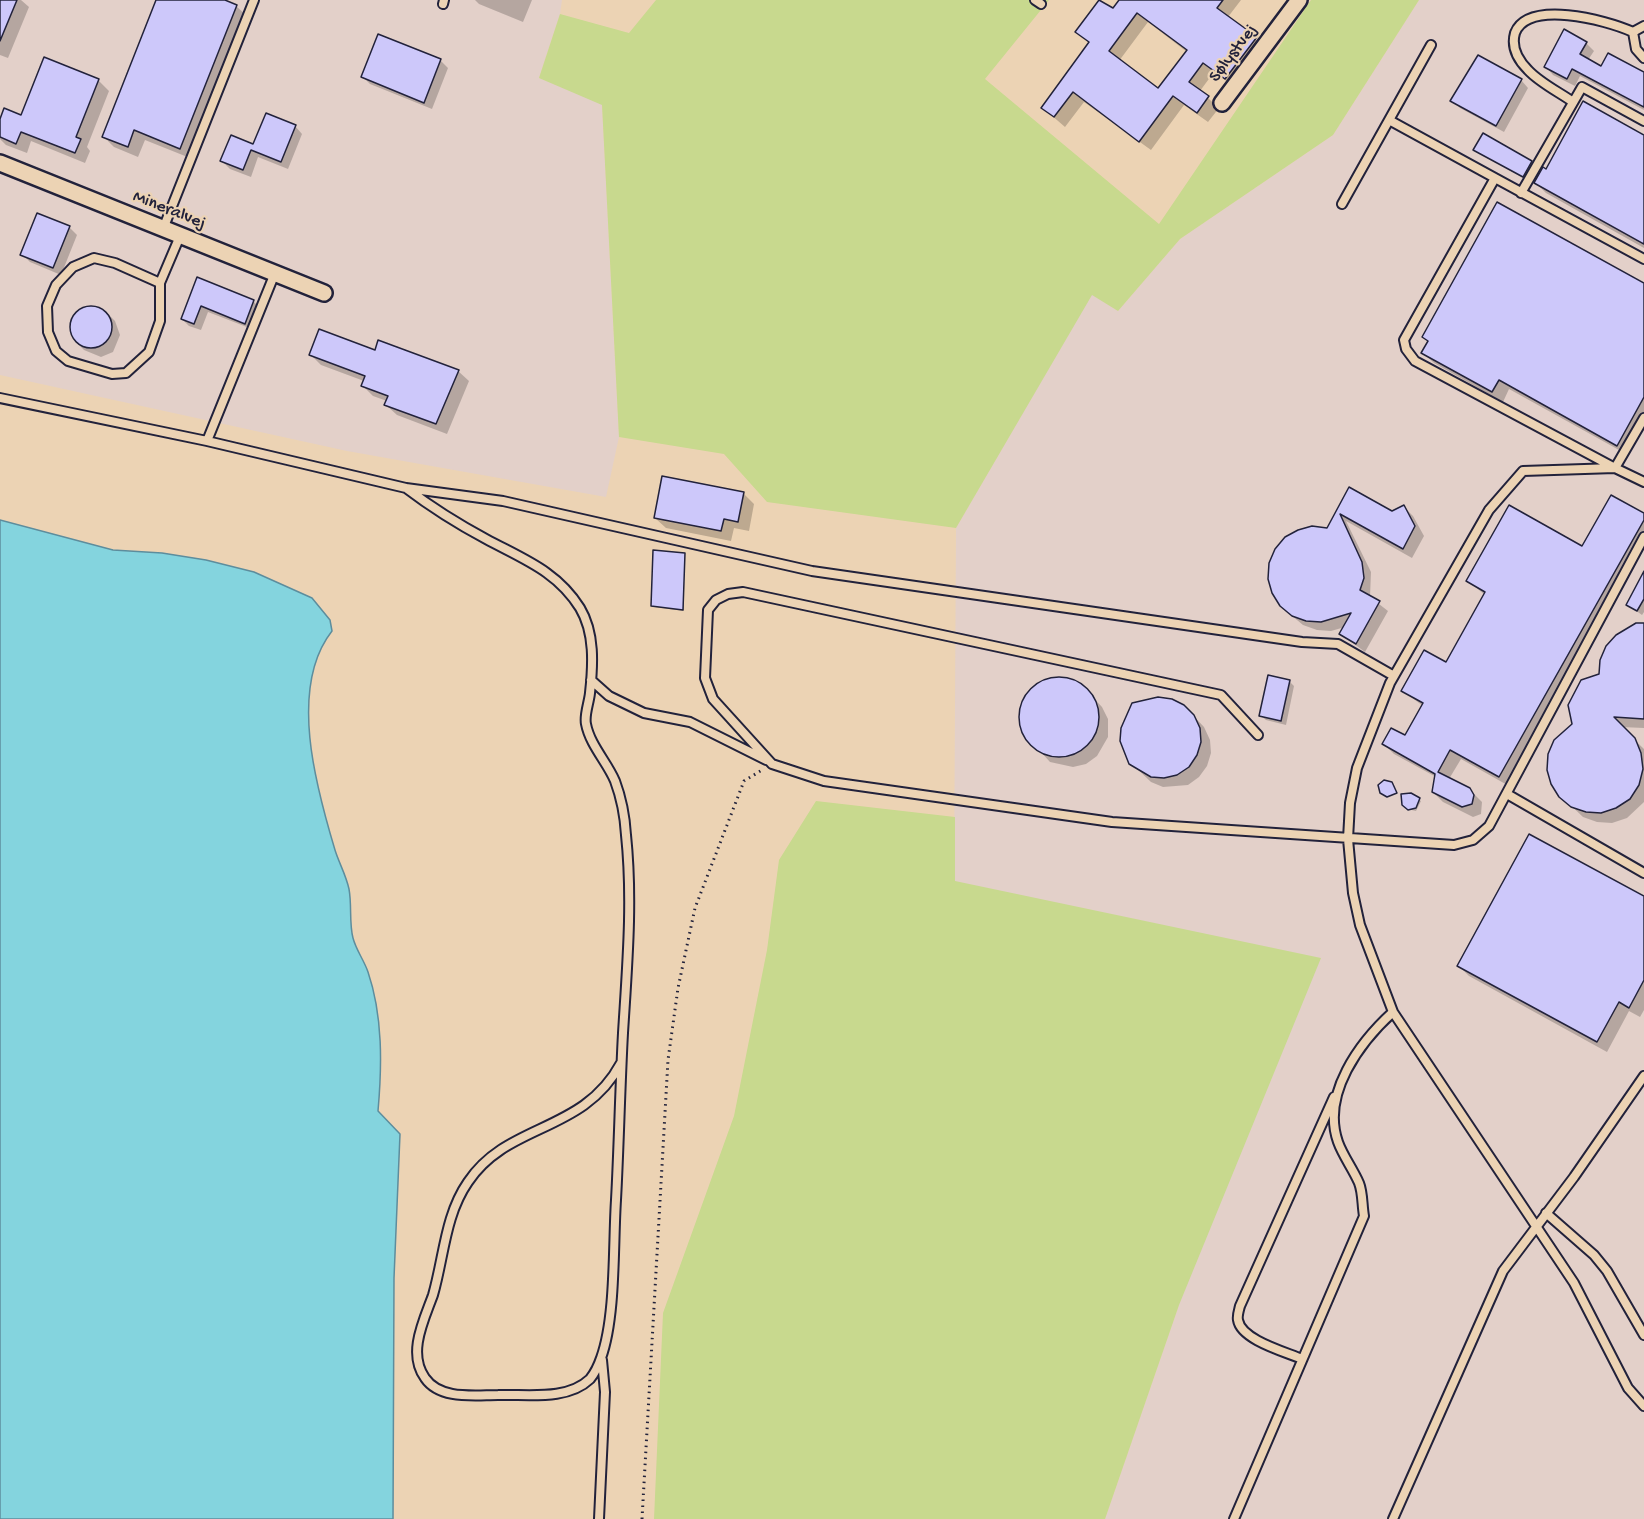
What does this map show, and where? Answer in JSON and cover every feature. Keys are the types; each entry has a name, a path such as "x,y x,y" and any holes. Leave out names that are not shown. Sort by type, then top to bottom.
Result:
{"street":[{"name":"Sølystvej","path":"1222,103 1299,0"},
{"name":"Mineralvej","path":"0,163 324,293"}],"lane":[{"path":"163,230 254,0"},
{"path":"1573,102 1529,71 1518,58 1513,41 1518,22 1528,14 1545,8 1593,15 1633,32"},
{"path":"1633,32 1644,26"},
{"path":"1633,32 1636,49 1644,58"},
{"path":"1342,204 1431,45"},
{"path":"1521,193 1582,87 1644,121"},
{"path":"1389,120 1644,259"},
{"path":"1494,178 1414,320 1404,340 1406,349 1415,361 1644,482"},
{"path":"160,283 115,263 94,258 72,267 56,285 47,306 48,332 56,351 68,361 112,374 126,373 148,352 160,321 160,283 180,236"},
{"path":"207,441 275,273"},
{"path":"0,398 207,441 406,488 502,501 812,571 1018,603 1302,642 1338,644 1394,676"},
{"path":"1615,468 1644,418"},
{"path":"1615,468 1523,471 1489,510 1394,676 1357,768 1350,803 1348,839 1353,893 1360,925 1393,1012 1574,1283 1628,1388 1644,1406"},
{"path":"406,488 448,517 537,564 561,582 583,612 593,647 585,721 615,780 626,833 628,923 613,1268 602,1358 605,1392 599,1519"},
{"path":"591,680 609,696 644,713 690,722 772,764 824,782 1101,820 1454,845 1473,840 1489,826 1644,537"},
{"path":"772,764 713,699 705,678 708,610 716,600 728,594 743,592 1221,695 1258,735"},
{"path":"1507,794 1644,873"},
{"path":"1302,1359 1252,1338 1243,1330 1238,1320 1240,1305 1337,1090 1373,1031 1393,1012"},
{"path":"602,1358 591,1378 564,1392 469,1395 439,1391 429,1384 420,1370 417,1354 421,1328 438,1276 454,1208 466,1184 481,1165 498,1151 580,1110 612,1080 621,1063"},
{"path":"1393,1519 1503,1271 1644,1076"},
{"path":"1234,1519 1364,1216 1360,1185 1338,1141 1334,1117 1337,1090"},
{"path":"1546,1213 1594,1255 1607,1271 1644,1335"}],"path":[{"path":"642,1519 668,1060 678,988 695,908 730,811 744,781 772,764"}],"shaded area":[{"path":"0,0 562,0 560,14 539,78 602,104 619,437 606,497 347,451 0,375"},
{"path":"1419,0 1644,0 1644,1519 1105,1519 1179,1305 954,881 956,528 1092,294 1118,311 1180,239 1333,135"}],"green space":[{"path":"656,0 1049,0 985,79 1159,224 1311,0 1419,0 1333,135 1180,239 1118,311 1092,295 956,528 767,502 724,454 619,437 602,105 539,78 560,14 629,33"},
{"path":"816,801 955,817 955,881 1321,958 1179,1305 1105,1519 654,1519 663,1313 734,1116 767,950 779,860"}],"water":[{"path":"0,520 113,550 162,553 206,560 254,572 312,598 330,620 332,631 319,654 311,680 310,738 314,768 335,850 349,889 353,938 373,989 379,1023 381,1059 378,1111 400,1134 394,1278 393,1519 0,1519"}],"building":[{"path":"0,0 17,0 0,41"},
{"path":"156,0 225,0 237,5 180,149 134,130 128,147 102,137"},
{"path":"1099,0 1113,8 1119,0 1223,0 1217,8 1257,37 1225,79 1203,63 1189,82 1209,96 1197,113 1173,96 1139,142 1073,92 1054,117 1041,108 1089,42 1075,32","holes":["1137,13 1187,50 1158,88 1109,51"]},
{"path":"1564,29 1587,42 1580,54 1601,66 1608,53 1644,72 1644,107 1572,69 1567,79 1544,67"},
{"path":"378,34 441,59 424,103 361,77"},
{"path":"1478,55 1522,79 1496,126 1450,101"},
{"path":"44,57 99,79 76,137 81,139 75,153 21,132 16,144 0,137 0,119 4,108 21,115"},
{"path":"1583,101 1644,135 1644,244 1534,183 1543,167 1546,169"},
{"path":"266,113 296,125 281,162 251,150 243,170 220,161 231,135 253,144"},
{"path":"1483,133 1532,161 1523,177 1473,150"},
{"path":"1497,202 1644,283 1644,397 1617,446 1499,380 1492,392 1421,353 1428,341 1422,337"},
{"path":"37,213 70,226 53,268 20,255"},
{"path":"197,277 254,300 245,324 201,306 194,324 181,319"},
{"path":"91,306 99,307 106,312 111,319 111,335 106,342 99,347 91,348 83,347 76,342 71,335 70,327 71,319 76,312 83,307"},
{"path":"319,329 375,350 378,340 459,370 436,424 384,405 388,396 361,386 365,376 309,355"},
{"path":"662,476 744,492 738,522 724,519 721,531 654,518"},
{"path":"1349,487 1392,511 1404,505 1415,526 1403,549 1340,514 1362,562 1364,578 1360,590 1380,601 1356,644 1339,634 1351,613 1321,622 1306,621 1292,616 1280,606 1272,593 1268,579 1269,563 1275,549 1285,537 1312,526 1327,528"},
{"path":"1611,495 1644,513 1644,520 1499,777 1450,750 1438,772 1470,788 1474,795 1472,804 1462,807 1432,792 1435,774 1382,744 1391,728 1405,735 1423,703 1401,691 1424,650 1446,662 1485,592 1466,581 1509,505 1582,546"},
{"path":"653,550 685,553 683,610 651,606"},
{"path":"1644,571 1644,599 1637,611 1626,605"},
{"path":"1636,623 1644,623 1644,719 1614,717 1635,738 1641,753 1643,769 1639,785 1630,799 1616,808 1601,813 1586,812 1571,807 1559,797 1551,784 1547,770 1548,754 1554,740 1572,724 1568,705 1581,680 1599,674 1600,660 1606,646 1616,635"},
{"path":"1268,675 1290,680 1281,721 1259,716"},
{"path":"1059,677 1074,680 1087,689 1096,702 1099,717 1096,732 1087,745 1074,754 1059,757 1044,754 1031,745 1022,732 1019,717 1022,702 1031,689 1044,680"},
{"path":"1158,697 1172,699 1184,705 1194,715 1200,728 1201,742 1197,755 1189,767 1177,775 1164,778 1151,777 1129,764 1120,741 1121,728 1132,703"},
{"path":"1384,780 1392,782 1397,793 1387,797 1380,793 1378,785"},
{"path":"1411,793 1420,798 1416,808 1408,810 1402,805 1401,794"},
{"path":"1529,834 1644,896 1644,980 1629,1008 1619,1002 1597,1042 1457,966"}]}
